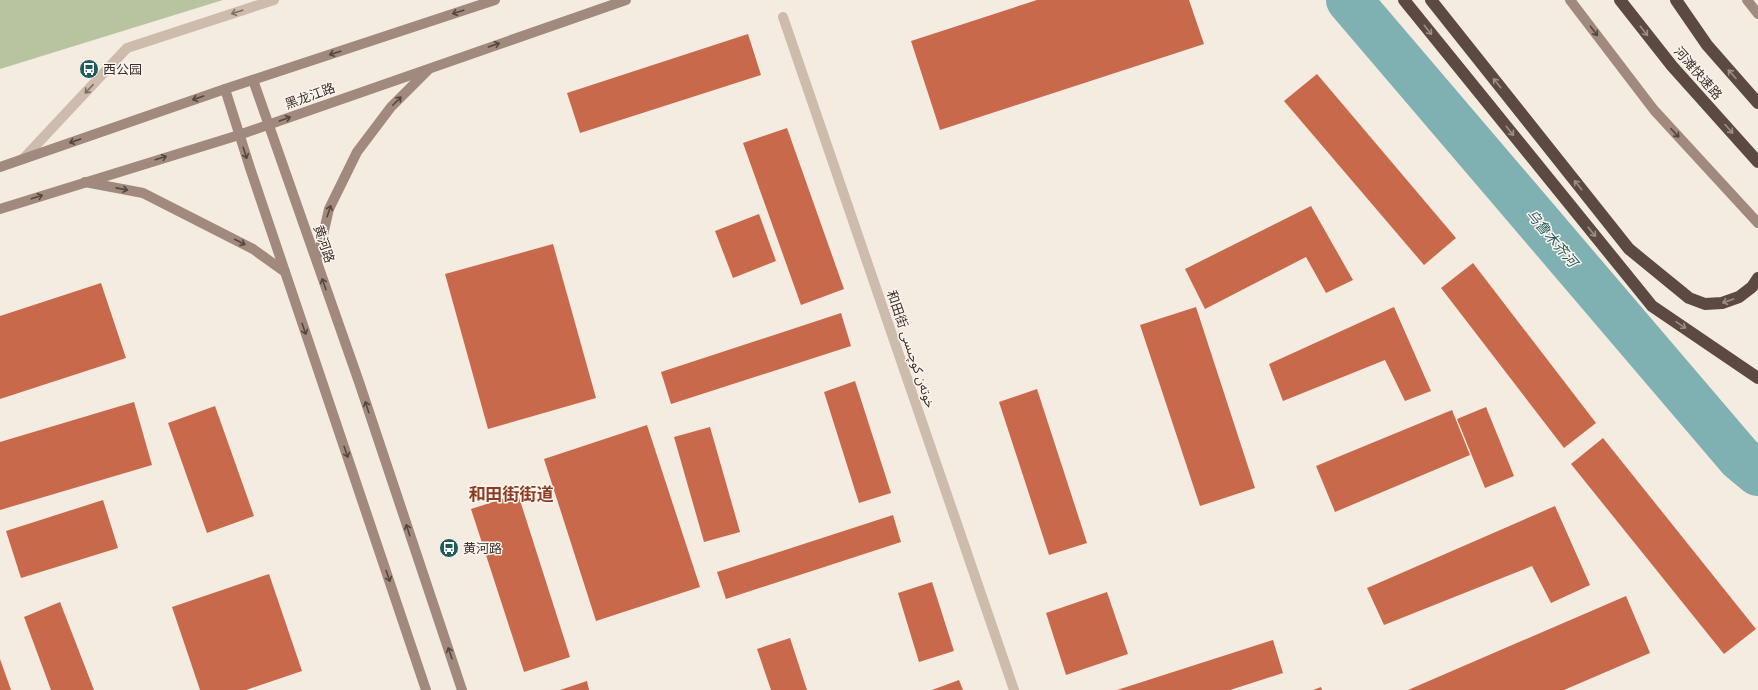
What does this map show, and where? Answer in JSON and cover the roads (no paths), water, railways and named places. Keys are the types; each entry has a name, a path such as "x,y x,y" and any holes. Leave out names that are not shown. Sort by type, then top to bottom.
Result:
{"highway":[{"path":"1404,0 1652,306 1758,378"},
{"path":"1431,0 1629,249 1689,298 1705,304 1722,303 1739,297 1752,287 1758,278"},
{"name":"河滩快速路","path":"1620,0 1672,66 1758,162"},
{"name":"河滩快速路","path":"1676,0 1707,46 1758,103"}],"main road":[{"path":"0,167 225,89 495,0"},
{"name":"黑龙江路","path":"0,209 83,182 239,135 626,0"},
{"path":"1570,0 1654,110 1758,222"},
{"path":"1746,0 1758,14"},
{"path":"317,262 329,209 357,152 391,107 431,67"},
{"name":"黄河路","path":"253,80 317,262 462,690"},
{"path":"225,89 239,135 426,690"},
{"path":"83,182 143,193 253,249 285,272"}],"street":[{"path":"23,159 127,48 274,0"},
{"name":"和田街 خوتەن كوچىسى","path":"783,17 1014,690"}],"waterway":[{"name":"乌鲁木齐河","path":"1349,0 1740,458 1758,473"}],"place":[{"name":"西公园","path":"89,69"},
{"name":"黄河路","path":"449,548"}],"district":[{"name":"和田街街道","path":"511,494"}]}
